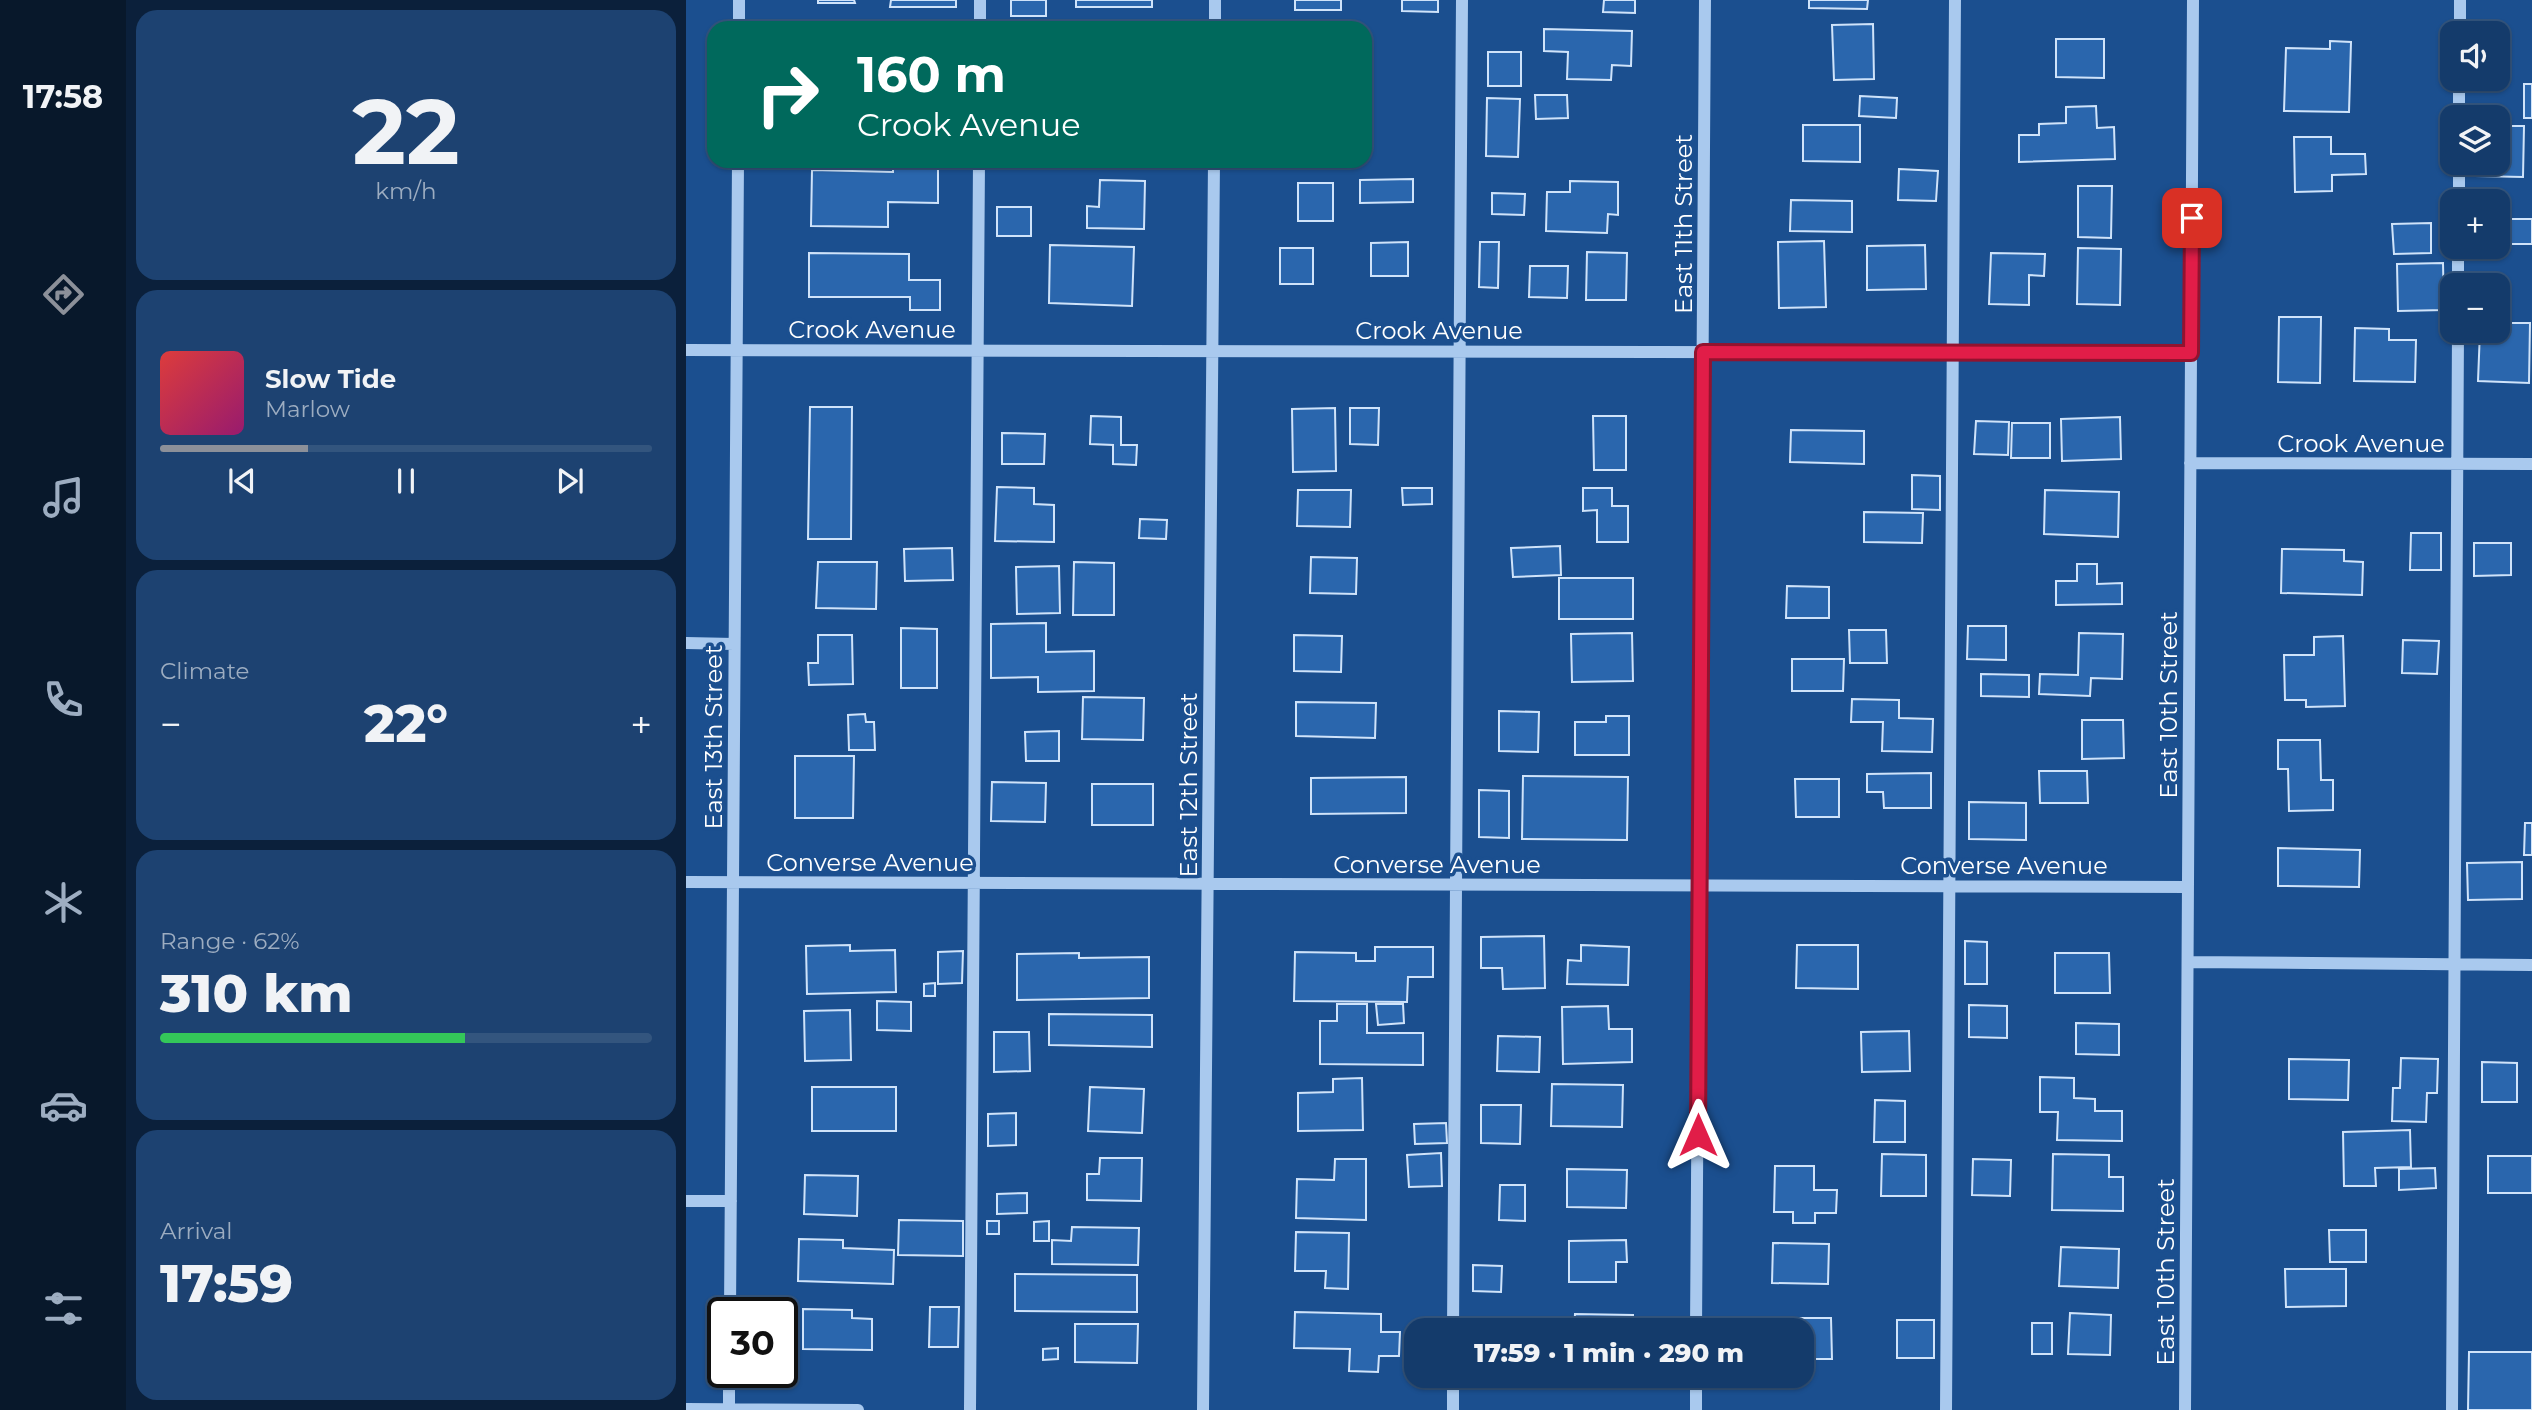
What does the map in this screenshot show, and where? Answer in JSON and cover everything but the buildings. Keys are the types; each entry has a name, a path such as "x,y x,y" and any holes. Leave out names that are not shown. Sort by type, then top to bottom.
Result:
{"street":[{"path":"739,0 739,21"},
{"path":"980,0 980,21"},
{"path":"1215,0 1215,21"},
{"path":"1453,1318 1462,0"},
{"name":"East 11th Street","path":"1696,1318 1706,0"},
{"path":"1946,1410 1955,0"},
{"name":"East 10th Street","path":"2185,1410 2193,0"},
{"path":"2460,0 2460,21"},
{"name":"East 13th Street","path":"730,1297 738,168"},
{"path":"970,1410 979,168"},
{"name":"East 12th Street","path":"1203,1410 1214,168"},
{"path":"2452,1410 2458,343"},
{"name":"Crook Avenue","path":"686,350 2191,353"},
{"name":"Crook Avenue","path":"2190,463 2532,464"},
{"path":"686,643 734,644"},
{"name":"Converse Avenue","path":"686,882 2188,887"},
{"path":"2188,962 2532,965"},
{"path":"686,1201 731,1201"},
{"path":"729,1388 729,1410"},
{"path":"1452,1410 1453,1388"},
{"path":"1696,1388 1696,1410"},
{"path":"686,1409 858,1410"}],"route":[{"path":"1698,1135 1703,352 2191,353 2192,218"}]}
